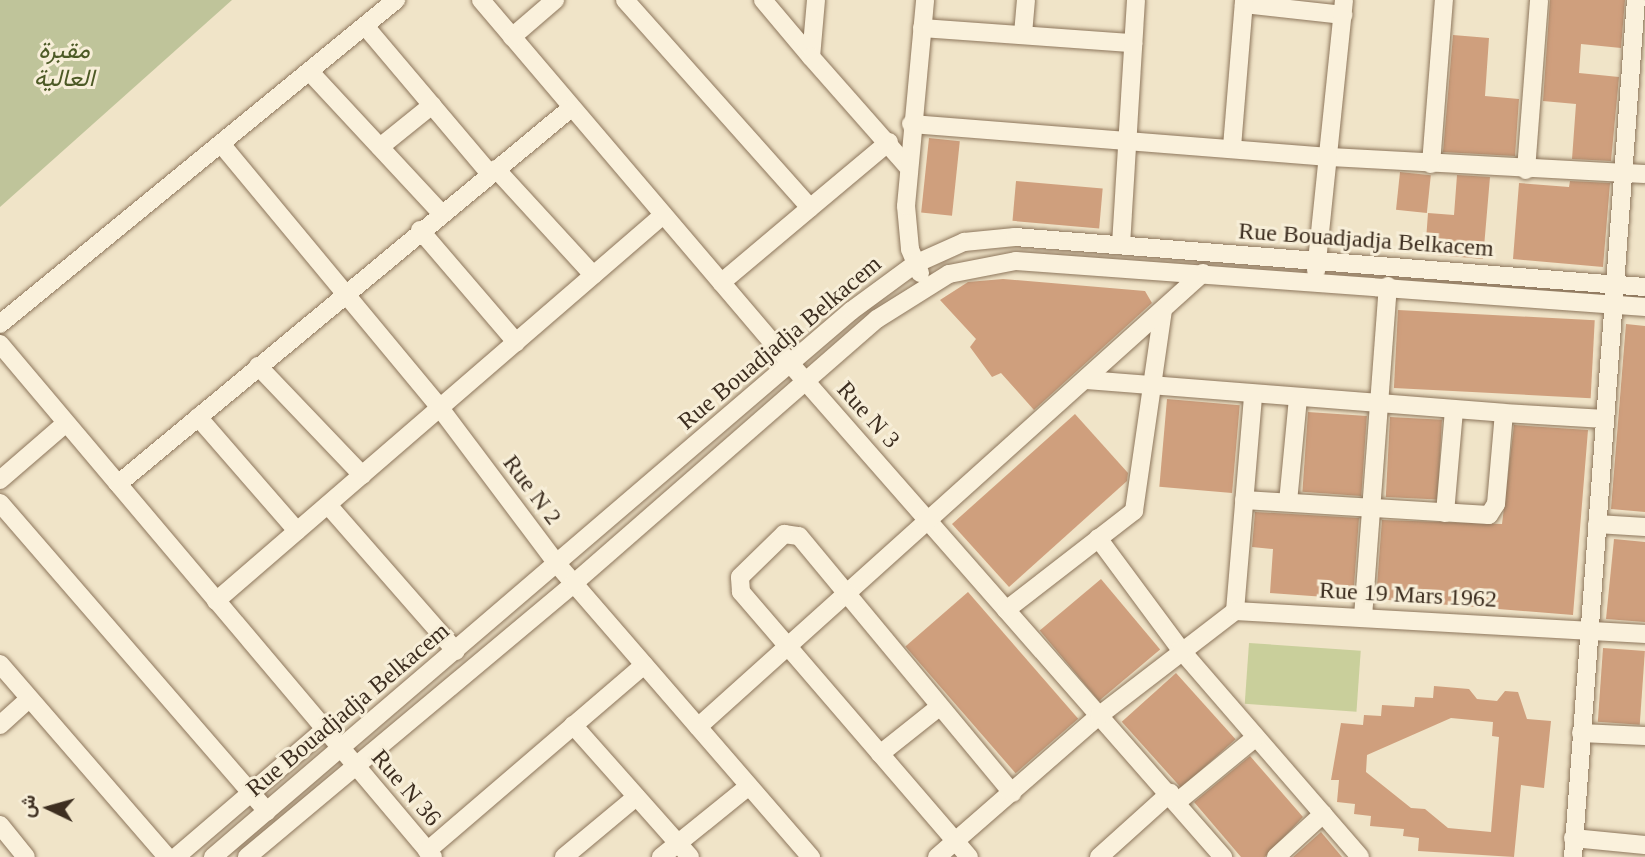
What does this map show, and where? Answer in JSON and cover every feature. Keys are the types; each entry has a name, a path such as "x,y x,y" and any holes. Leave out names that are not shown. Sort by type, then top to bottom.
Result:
{"street":[{"path":"0,324 396,0"},
{"name":"Rue N 3","path":"481,0 791,365 1223,857"},
{"path":"512,37 555,0"},
{"path":"625,0 810,208"},
{"path":"763,0 889,142 907,166"},
{"path":"811,57 816,0"},
{"path":"925,0 907,166 906,223 915,264 926,285"},
{"path":"1023,34 1026,0"},
{"path":"1121,245 1136,0"},
{"path":"1431,164 1444,0"},
{"path":"1526,170 1539,0"},
{"path":"1573,857 1611,305 1622,173 1637,73 1636,0"},
{"path":"1232,147 1244,2 1344,7 1315,281"},
{"path":"365,26 432,105 593,275"},
{"path":"922,28 1133,43"},
{"path":"310,72 441,213"},
{"path":"380,147 432,105"},
{"path":"118,484 420,230 572,108"},
{"path":"911,124 1431,164 1645,174"},
{"path":"721,283 889,142"},
{"name":"Rue N 2","path":"222,145 342,295 440,408 573,584 811,857"},
{"path":"216,601 663,215"},
{"path":"420,230 516,342"},
{"name":"Rue Bouadjadja Belkacem","path":"213,857 341,751 874,293 915,264 964,242 988,238 1121,245 1645,287"},
{"name":"Rue Bouadjadja Belkacem","path":"247,857 573,584 805,380 926,285 967,267 1016,261 1388,286 1645,307"},
{"path":"698,727 1203,274"},
{"path":"1363,617 1388,286"},
{"path":"1006,610 1134,511 1163,309"},
{"name":"Rue N 36","path":"0,345 430,854"},
{"path":"258,366 362,475"},
{"path":"1086,380 1454,411 1605,419"},
{"path":"937,857 1100,715 1180,649 1235,611 1254,395"},
{"path":"1288,502 1297,398"},
{"path":"1445,513 1454,411"},
{"path":"1244,500 1445,513 1494,512 1504,413"},
{"path":"198,416 297,531"},
{"path":"0,480 66,423"},
{"path":"0,503 267,811"},
{"path":"328,505 456,651"},
{"path":"1597,524 1645,527"},
{"path":"969,857 787,647 738,586 784,534 799,536 845,597 1012,793"},
{"path":"1098,538 1180,649 1360,857"},
{"name":"Rue 19 Mars 1962","path":"1235,611 1645,634"},
{"path":"0,664 167,857"},
{"path":"430,854 644,665"},
{"path":"0,725 29,699"},
{"path":"880,754 939,707"},
{"path":"573,725 690,857"},
{"path":"176,857 324,730"},
{"path":"1581,733 1645,736"},
{"path":"1099,857 1173,797 1255,737"},
{"path":"661,857 749,786"},
{"path":"564,857 636,797"},
{"path":"1276,857 1323,814"},
{"path":"0,825 26,857"},
{"path":"1573,838 1645,845"}],"green space":[{"name":"مقبرة العالية","path":"0,0 232,0 0,207"},
{"path":"1249,643 1361,651 1356,712 1245,704"}],"building":[{"path":"1550,0 1625,0 1621,48 1581,44 1579,73 1619,77 1611,161 1572,159 1576,104 1543,101"},
{"path":"1453,35 1489,38 1485,96 1519,99 1515,156 1443,152"},
{"path":"929,138 960,141 952,216 921,213"},
{"path":"1400,172 1431,175 1427,213 1396,210"},
{"path":"1457,175 1490,177 1483,259 1425,254 1428,213 1454,215"},
{"path":"1016,181 1103,189 1099,228 1013,221"},
{"path":"1570,181 1610,183 1603,267 1513,259 1519,183 1569,187"},
{"path":"1003,279 1145,291 1152,303 1034,410 1001,373 992,377 970,347 976,339 940,300 968,282"},
{"path":"1398,310 1595,320 1591,398 1394,388"},
{"path":"1626,324 1645,326 1645,512 1611,509"},
{"path":"1167,399 1240,405 1232,493 1159,487"},
{"path":"1308,412 1367,416 1361,496 1302,492"},
{"path":"1075,414 1128,473 1127,481 1009,587 952,524"},
{"path":"1390,417 1442,420 1438,500 1386,497"},
{"path":"1514,425 1588,430 1573,615 1376,599 1382,520 1502,524"},
{"path":"1255,512 1359,518 1353,599 1270,593 1273,549 1252,547"},
{"path":"1614,539 1645,542 1645,622 1606,619"},
{"path":"1101,579 1160,649 1099,701 1040,630"},
{"path":"968,592 1078,719 1016,773 905,646"},
{"path":"1603,648 1645,651 1640,725 1598,722"},
{"path":"1176,673 1236,739 1181,788 1122,722"},
{"path":"1434,686 1469,689 1477,699 1497,701 1505,691 1518,692 1527,719 1551,721 1544,788 1521,785 1514,857 1418,851 1419,838 1403,836 1404,829 1370,826 1371,816 1354,814 1355,804 1337,802 1339,780 1331,780 1341,723 1363,725 1364,715 1381,716 1382,705 1414,707 1415,697 1433,698","holes":["1451,718 1493,722 1492,736 1499,737 1491,832 1448,828 1425,809 1411,808 1366,772 1367,755"]},
{"path":"1250,756 1303,817 1265,857 1241,857 1194,802"},
{"path":"1321,832 1342,857 1293,857"}]}
